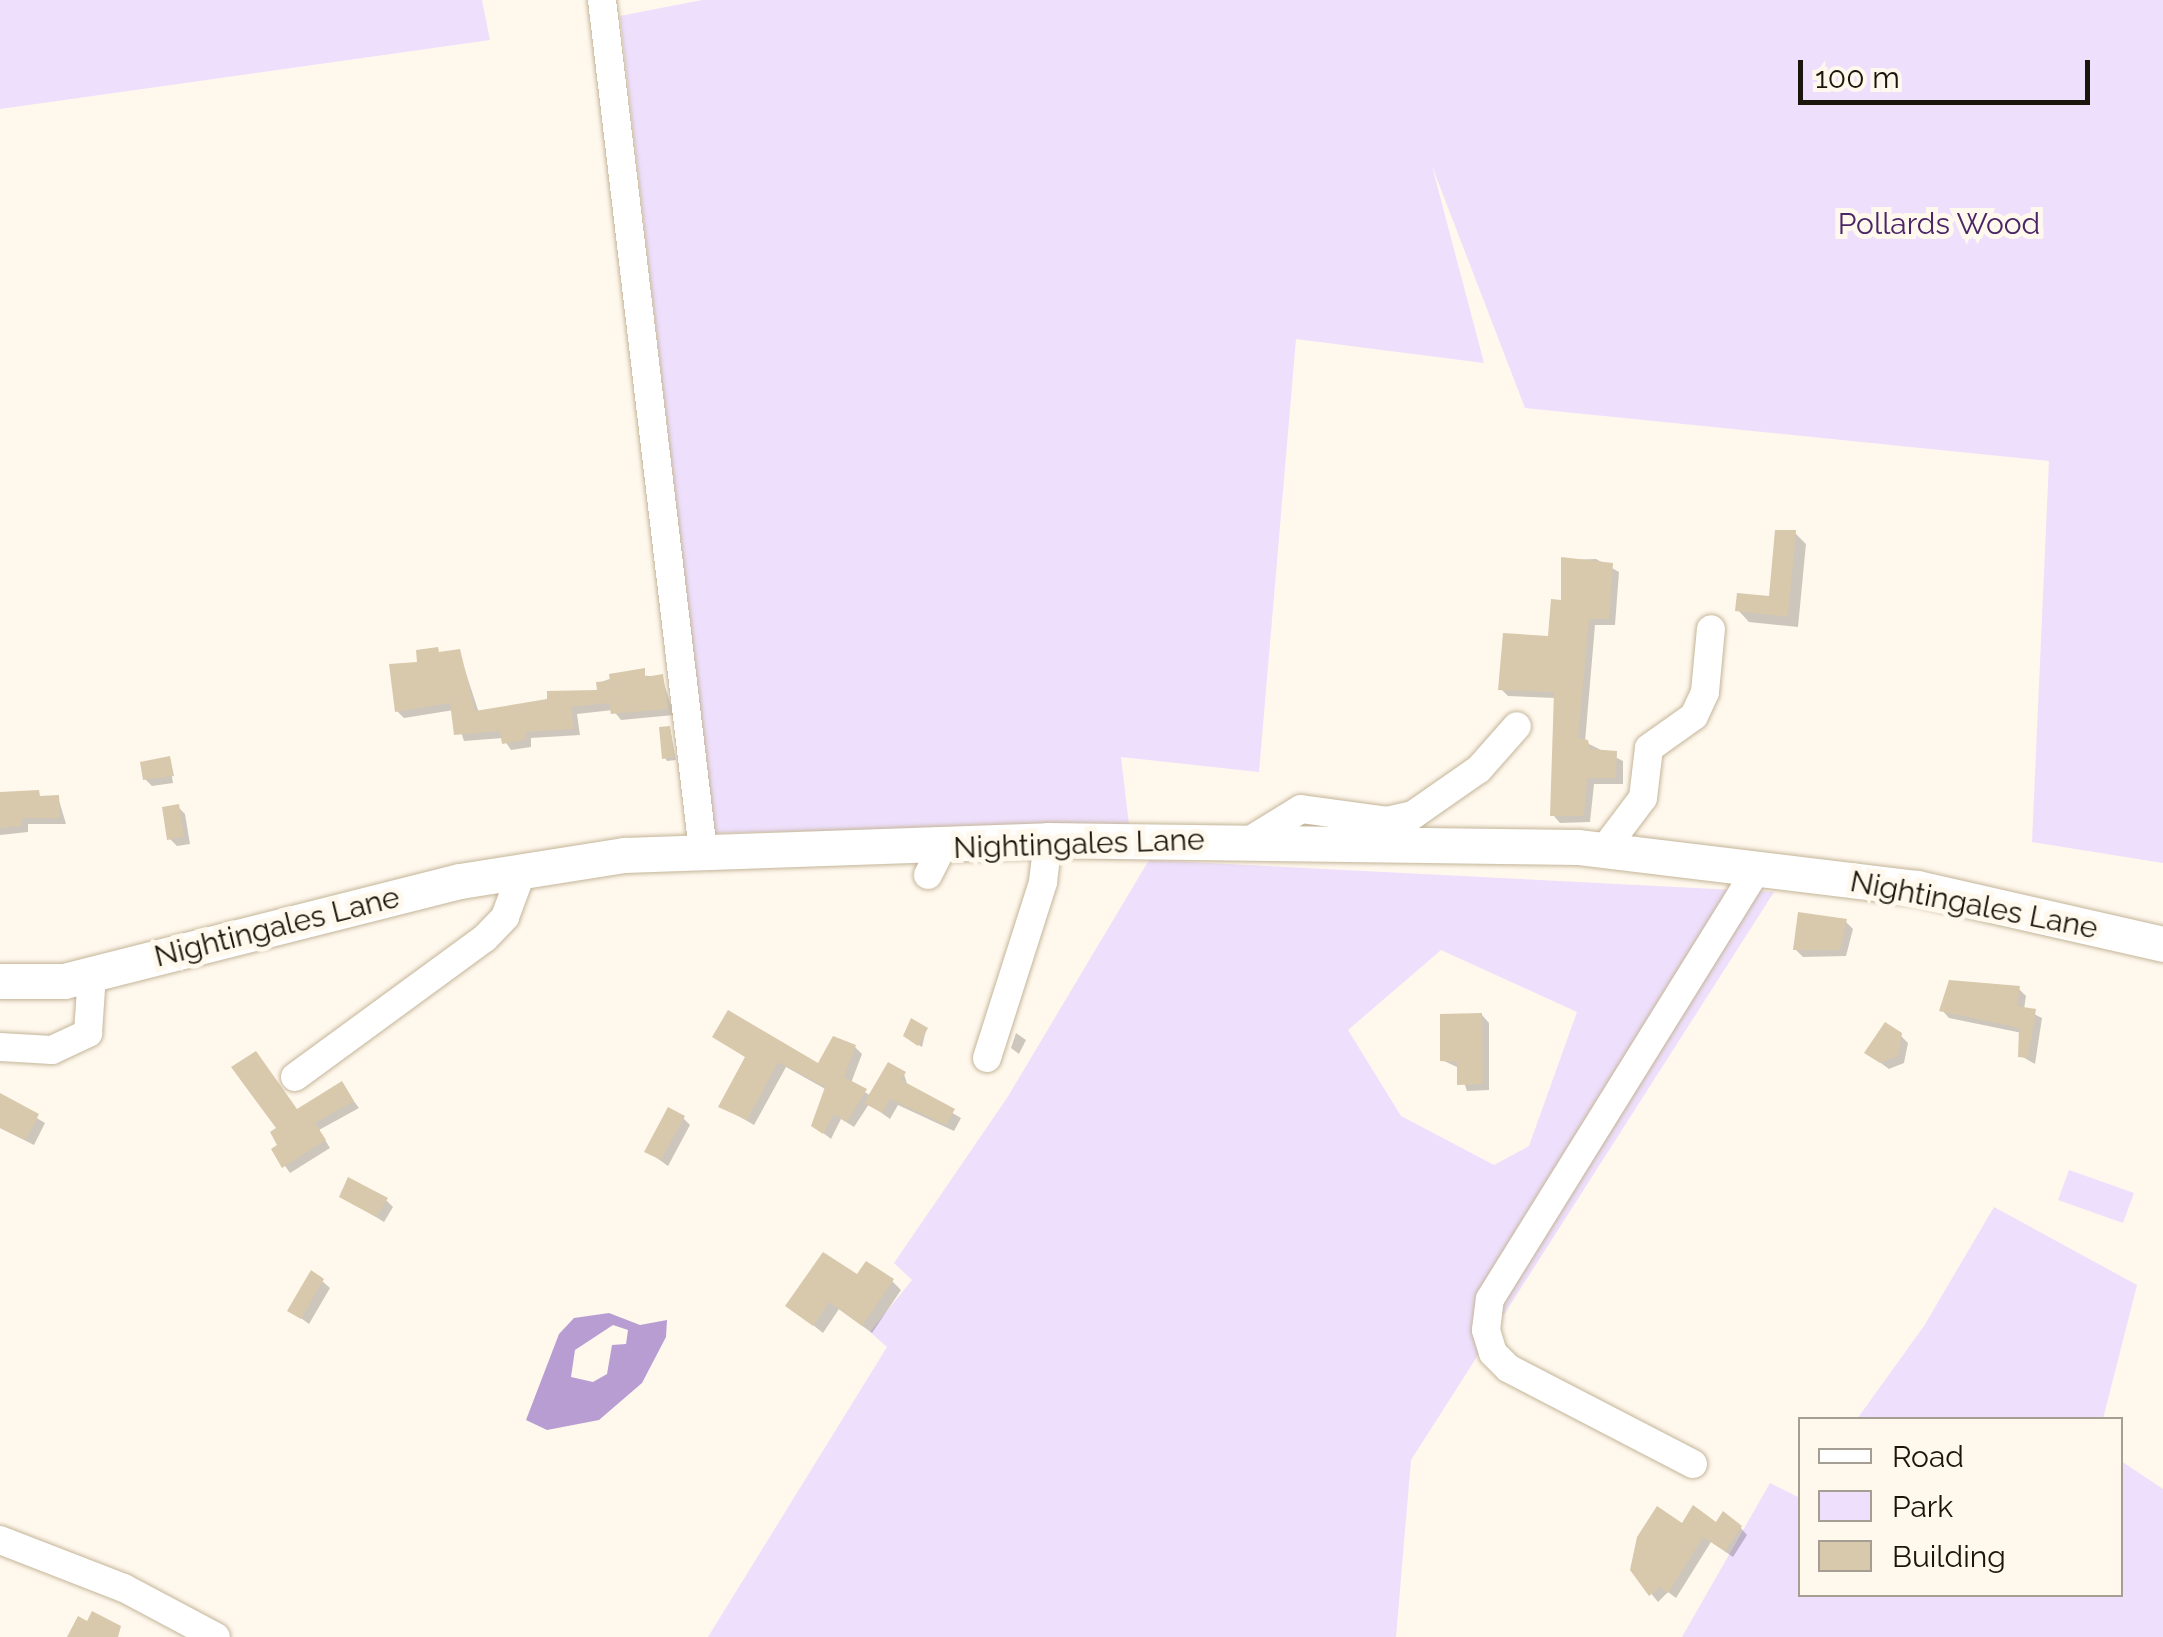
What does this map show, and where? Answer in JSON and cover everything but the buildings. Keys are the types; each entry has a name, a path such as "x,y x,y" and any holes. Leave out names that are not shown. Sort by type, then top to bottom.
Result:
{"main road":[{"name":"Nightingales Lane","path":"0,981 64,982 460,881 522,872 702,851 935,861 1048,840 1249,840 1603,851 1917,888 2163,944"}],"street":[{"path":"602,0 702,851"},
{"path":"1603,851 1643,798 1648,748 1694,716 1705,692 1710,629"},
{"path":"1249,840 1302,810 1387,821 1414,815 1479,769 1518,726"},
{"path":"987,1058 1042,882 1048,840"},
{"path":"1693,1464 1508,1368 1492,1354 1486,1330 1490,1299 1757,869"},
{"path":"295,1077 486,938 505,917 522,872"},
{"path":"0,1047 52,1050 88,1034 92,974"},
{"path":"0,1540 124,1588 216,1637"}],"green space":[{"path":"0,0 482,0 490,40 0,109"},
{"name":"Pollards Wood","path":"702,0 2163,0 2163,863 2032,842 2049,461 1525,408 1432,166 1484,363 1296,339 1259,772 1121,757 1129,825 714,833 620,16"},
{"path":"1149,860 1774,892 1411,1460 1396,1637 708,1637 887,1347 870,1332 912,1280 894,1263 1007,1098","holes":["1441,950 1577,1012 1529,1146 1494,1165 1401,1116 1348,1030"]},
{"path":"2069,1170 2134,1193 2123,1223 2058,1200"},
{"path":"1994,1207 2137,1285 2104,1417 1858,1417 1924,1326"},
{"path":"2123,1462 2163,1489 2163,1637 1682,1637 1770,1483 1798,1497 1798,1597 2123,1597"}],"shaded area":[{"path":"609,1313 640,1325 667,1320 666,1337 642,1383 599,1420 547,1430 526,1420 559,1334 574,1318","holes":["613,1325 628,1330 626,1344 612,1345 607,1374 593,1382 571,1377 575,1350"]}]}
